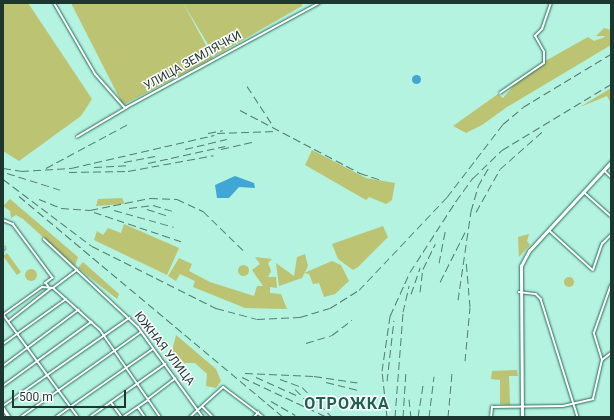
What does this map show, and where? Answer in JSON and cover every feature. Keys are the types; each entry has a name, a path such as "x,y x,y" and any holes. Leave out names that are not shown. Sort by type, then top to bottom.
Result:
{"main road":[{"path":"522,417 519,292 522,261 611,162"},
{"path":"3,407 10,417"}],"street":[{"path":"54,3 94,74 120,105 127,108"},
{"name":"УЛИЦА ЗЕМЛЯЧКИ","path":"77,137 319,3"},
{"path":"500,94 544,63 544,52 535,36 542,29 550,3"},
{"path":"604,170 611,177"},
{"path":"584,192 611,216"},
{"path":"3,220 14,224 53,278 3,314 78,417"},
{"path":"549,230 593,270 602,244 611,236"},
{"name":"ЮЖНАЯ УЛИЦА","path":"44,239 130,318 204,417"},
{"path":"9,321 77,270"},
{"path":"46,283 66,299 104,336 160,417"},
{"path":"491,417 492,407 522,409 574,405 594,399 602,360 594,333 611,285"},
{"path":"42,287 51,288"},
{"path":"519,292 536,294 541,298 578,417"},
{"path":"3,344 19,335 66,299"},
{"path":"3,366 78,310"},
{"path":"3,407 130,318"},
{"path":"3,386 91,322"},
{"path":"21,417 115,352 141,332"},
{"path":"56,417 153,348"},
{"path":"602,360 611,353"},
{"path":"90,417 165,364"},
{"path":"111,402 122,417 176,379"},
{"path":"190,417 200,410 223,387 263,417"},
{"path":"138,407 145,417"},
{"path":"203,407 214,417"},
{"path":"254,417 258,413"}],"green space":[{"path":"3,3 28,3 92,99 81,116 19,161 3,151"},
{"path":"71,3 183,3 213,58 123,105"},
{"path":"183,3 302,3 302,6 215,56"},
{"path":"604,28 611,30 611,45 507,107 482,125 466,133 453,126 498,94 503,98 515,84 547,60 588,37 594,41 605,37 609,40 604,36 596,36"},
{"path":"611,88 611,104 607,96 580,107"},
{"path":"312,150 366,178 395,183 392,200 386,204 369,197 366,200 305,165"},
{"path":"122,198 125,204 96,206 98,199"},
{"path":"10,199 78,257 75,266 23,219 16,215 11,218 10,211 3,206"},
{"path":"124,224 179,248 167,275 94,240 97,231 103,235 108,228 121,233"},
{"path":"383,226 388,237 358,267 353,270 338,259 332,244"},
{"path":"529,234 527,241 530,245 519,257 518,237"},
{"path":"7,253 21,272 17,275 3,256"},
{"path":"305,254 308,266 302,278 279,286 276,263 294,276 297,257"},
{"path":"255,257 272,259 268,263 271,271 268,277 276,277 277,288 270,287 270,293 281,294 287,309 245,308 193,287 195,281 180,274 176,281 168,276 179,258 192,264 189,271 210,282 254,296 257,286 263,286 252,270 260,264"},
{"path":"332,261 341,265 349,281 335,294 324,297 319,283 313,284 309,274 304,273"},
{"path":"83,262 119,294 117,299 78,268"},
{"path":"243,264 247,266 249,270 247,274 243,276 239,274 237,270 239,266"},
{"path":"29,269 33,269 37,275 33,281 29,281 25,277 25,273"},
{"path":"569,277 574,282 569,287 564,282"},
{"path":"176,335 216,369 221,381 216,388 206,386 207,374 195,363 184,363 171,355"},
{"path":"517,370 518,376 509,376 510,405 500,404 500,380 491,379 492,371"}],"water":[{"path":"414,75 418,75 420,79 418,83 414,83 412,81 412,77"},
{"path":"235,176 254,183 255,188 239,187 229,198 217,198 215,185"}],"railway":[{"path":"3,179 92,246 216,308 257,319 300,317 330,308 359,290 447,197 503,124 523,107 611,54"},
{"path":"387,417 382,371 390,316 410,272 456,201 473,178 502,150 611,84"},
{"path":"247,86 272,124"},
{"path":"240,110 360,173 382,180"},
{"path":"46,168 130,123"},
{"path":"208,133 223,130"},
{"path":"476,212 500,169 544,130"},
{"path":"217,133 277,131"},
{"path":"3,168 21,171 71,168 214,135"},
{"path":"185,149 227,139"},
{"path":"221,149 256,141"},
{"path":"148,163 225,146"},
{"path":"69,172 128,171 214,155"},
{"path":"124,162 156,156"},
{"path":"94,167 128,165"},
{"path":"458,300 471,211 478,186 490,165"},
{"path":"7,173 61,190"},
{"path":"19,196 283,417"},
{"path":"39,199 61,208 90,210 150,198 177,199 203,211 243,250"},
{"path":"129,208 153,205 173,211"},
{"path":"147,209 169,216"},
{"path":"114,210 174,227"},
{"path":"94,212 183,242"},
{"path":"439,263 445,231"},
{"path":"440,282 465,232"},
{"path":"420,292 423,269 435,244"},
{"path":"465,361 470,307 466,259"},
{"path":"411,294 420,268"},
{"path":"395,417 403,312 409,286"},
{"path":"306,343 332,335 352,320"},
{"path":"387,381 394,320"},
{"path":"403,417 406,370"},
{"path":"245,373 314,376 360,383"},
{"path":"448,417 452,373"},
{"path":"429,417 434,376"},
{"path":"242,377 327,417"},
{"path":"256,377 296,395"},
{"path":"280,379 302,387 332,417"},
{"path":"418,417 424,381"},
{"path":"326,382 359,390"},
{"path":"295,389 309,403"},
{"path":"409,399 411,417"},
{"path":"271,401 295,415"}],"district":[{"name":"ОТРОЖКА","path":"347,404"}]}
